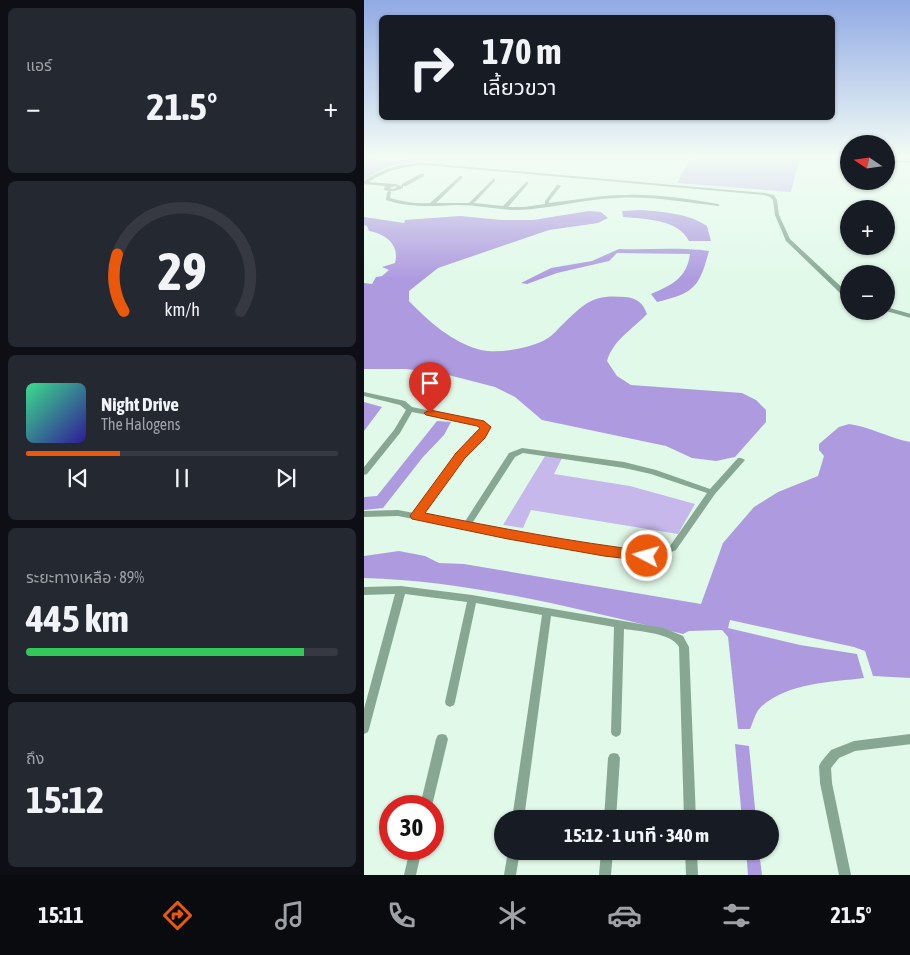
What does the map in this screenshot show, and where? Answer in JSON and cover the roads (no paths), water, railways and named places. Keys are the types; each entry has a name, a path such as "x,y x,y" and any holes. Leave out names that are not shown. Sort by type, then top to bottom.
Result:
{"street":[{"path":"388,198 409,205 470,204 504,208 524,208 592,198"},
{"path":"431,205 439,198"},
{"path":"470,204 476,198"},
{"path":"504,208 513,198"},
{"path":"547,204 550,198"},
{"path":"662,198 718,205"},
{"path":"773,198 777,215 788,240 840,291"},
{"path":"895,312 910,316"},
{"path":"364,394 402,404 410,409 480,423 486,427 461,456 417,516"},
{"path":"364,472 398,431 410,409"},
{"path":"466,526 512,456 522,450 624,465 653,472 712,492"},
{"path":"364,514 398,513 604,551 647,556 658,555 673,548 712,492 741,460"},
{"path":"364,729 401,590"},
{"path":"364,591 401,590 472,599 619,626 664,632 680,639 684,646 690,810"},
{"path":"450,702 472,599"},
{"path":"519,810 547,613"},
{"path":"616,732 619,626"},
{"path":"429,795 442,738"},
{"path":"845,875 826,784 825,766 835,754 854,746 910,739"},
{"path":"611,810 614,758"},
{"path":"410,875 413,860"},
{"path":"510,875 512,860"},
{"path":"605,875 606,860"},
{"path":"691,860 692,875"}]}
